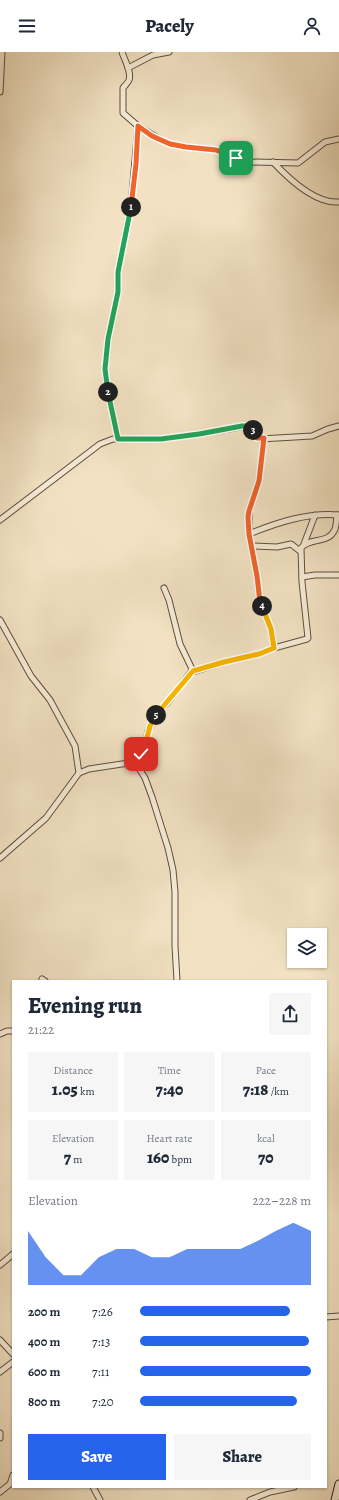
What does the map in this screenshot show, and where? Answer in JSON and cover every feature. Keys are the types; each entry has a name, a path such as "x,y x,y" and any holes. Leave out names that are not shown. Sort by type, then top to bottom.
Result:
{"main road":[{"path":"335,1500 339,1484"}],"street":[{"path":"0,92 2,52"},
{"path":"122,52 128,68 128,81 123,88 123,113 152,136 170,144 216,150 244,161 298,163 325,142 339,140"},
{"path":"128,68 153,55 168,52"},
{"path":"118,439 105,369 108,339 118,292 118,272 131,206 138,126"},
{"path":"273,162 298,186 326,201 339,202"},
{"path":"0,520 100,444 108,440 161,439 246,426 252,428 257,438 312,436 339,426"},
{"path":"264,438 259,481 249,511 249,534 260,602 271,629 274,648"},
{"path":"249,534 272,525 315,515 338,515 335,530 330,536 325,539 304,544"},
{"path":"0,858 46,818 79,773 89,769 135,762 144,749 150,726 157,714 188,675 193,671 259,654 274,648 306,640 308,638 300,552 315,515"},
{"path":"252,546 277,547 291,544 300,552"},
{"path":"302,577 315,575 339,575"},
{"path":"164,588 169,600 180,644 193,671"},
{"path":"0,620 31,676 50,700 75,746 79,773"},
{"path":"135,762 148,784 168,848 173,870 175,892 177,980"},
{"path":"0,1034 6,1031 12,1031"},
{"path":"0,1265 12,1255"},
{"path":"327,1317 339,1316"},
{"path":"0,1340 12,1353"},
{"path":"0,1372 12,1363"},
{"path":"0,1433 0,1438"},
{"path":"0,1492 10,1484 12,1478"},
{"path":"94,1488 100,1500"},
{"path":"250,1500 270,1492 289,1488"}],"route":[{"path":"141,754 144,749 150,726 157,714 190,673 224,662 259,654 274,648 271,629 260,602 249,534 248,517 250,506 259,481 264,438 257,438 250,426 242,426 161,439 118,439 105,369 108,339 118,292 118,272 131,206 136,164 138,126 152,136 170,144 196,149 216,150 236,158"}]}
